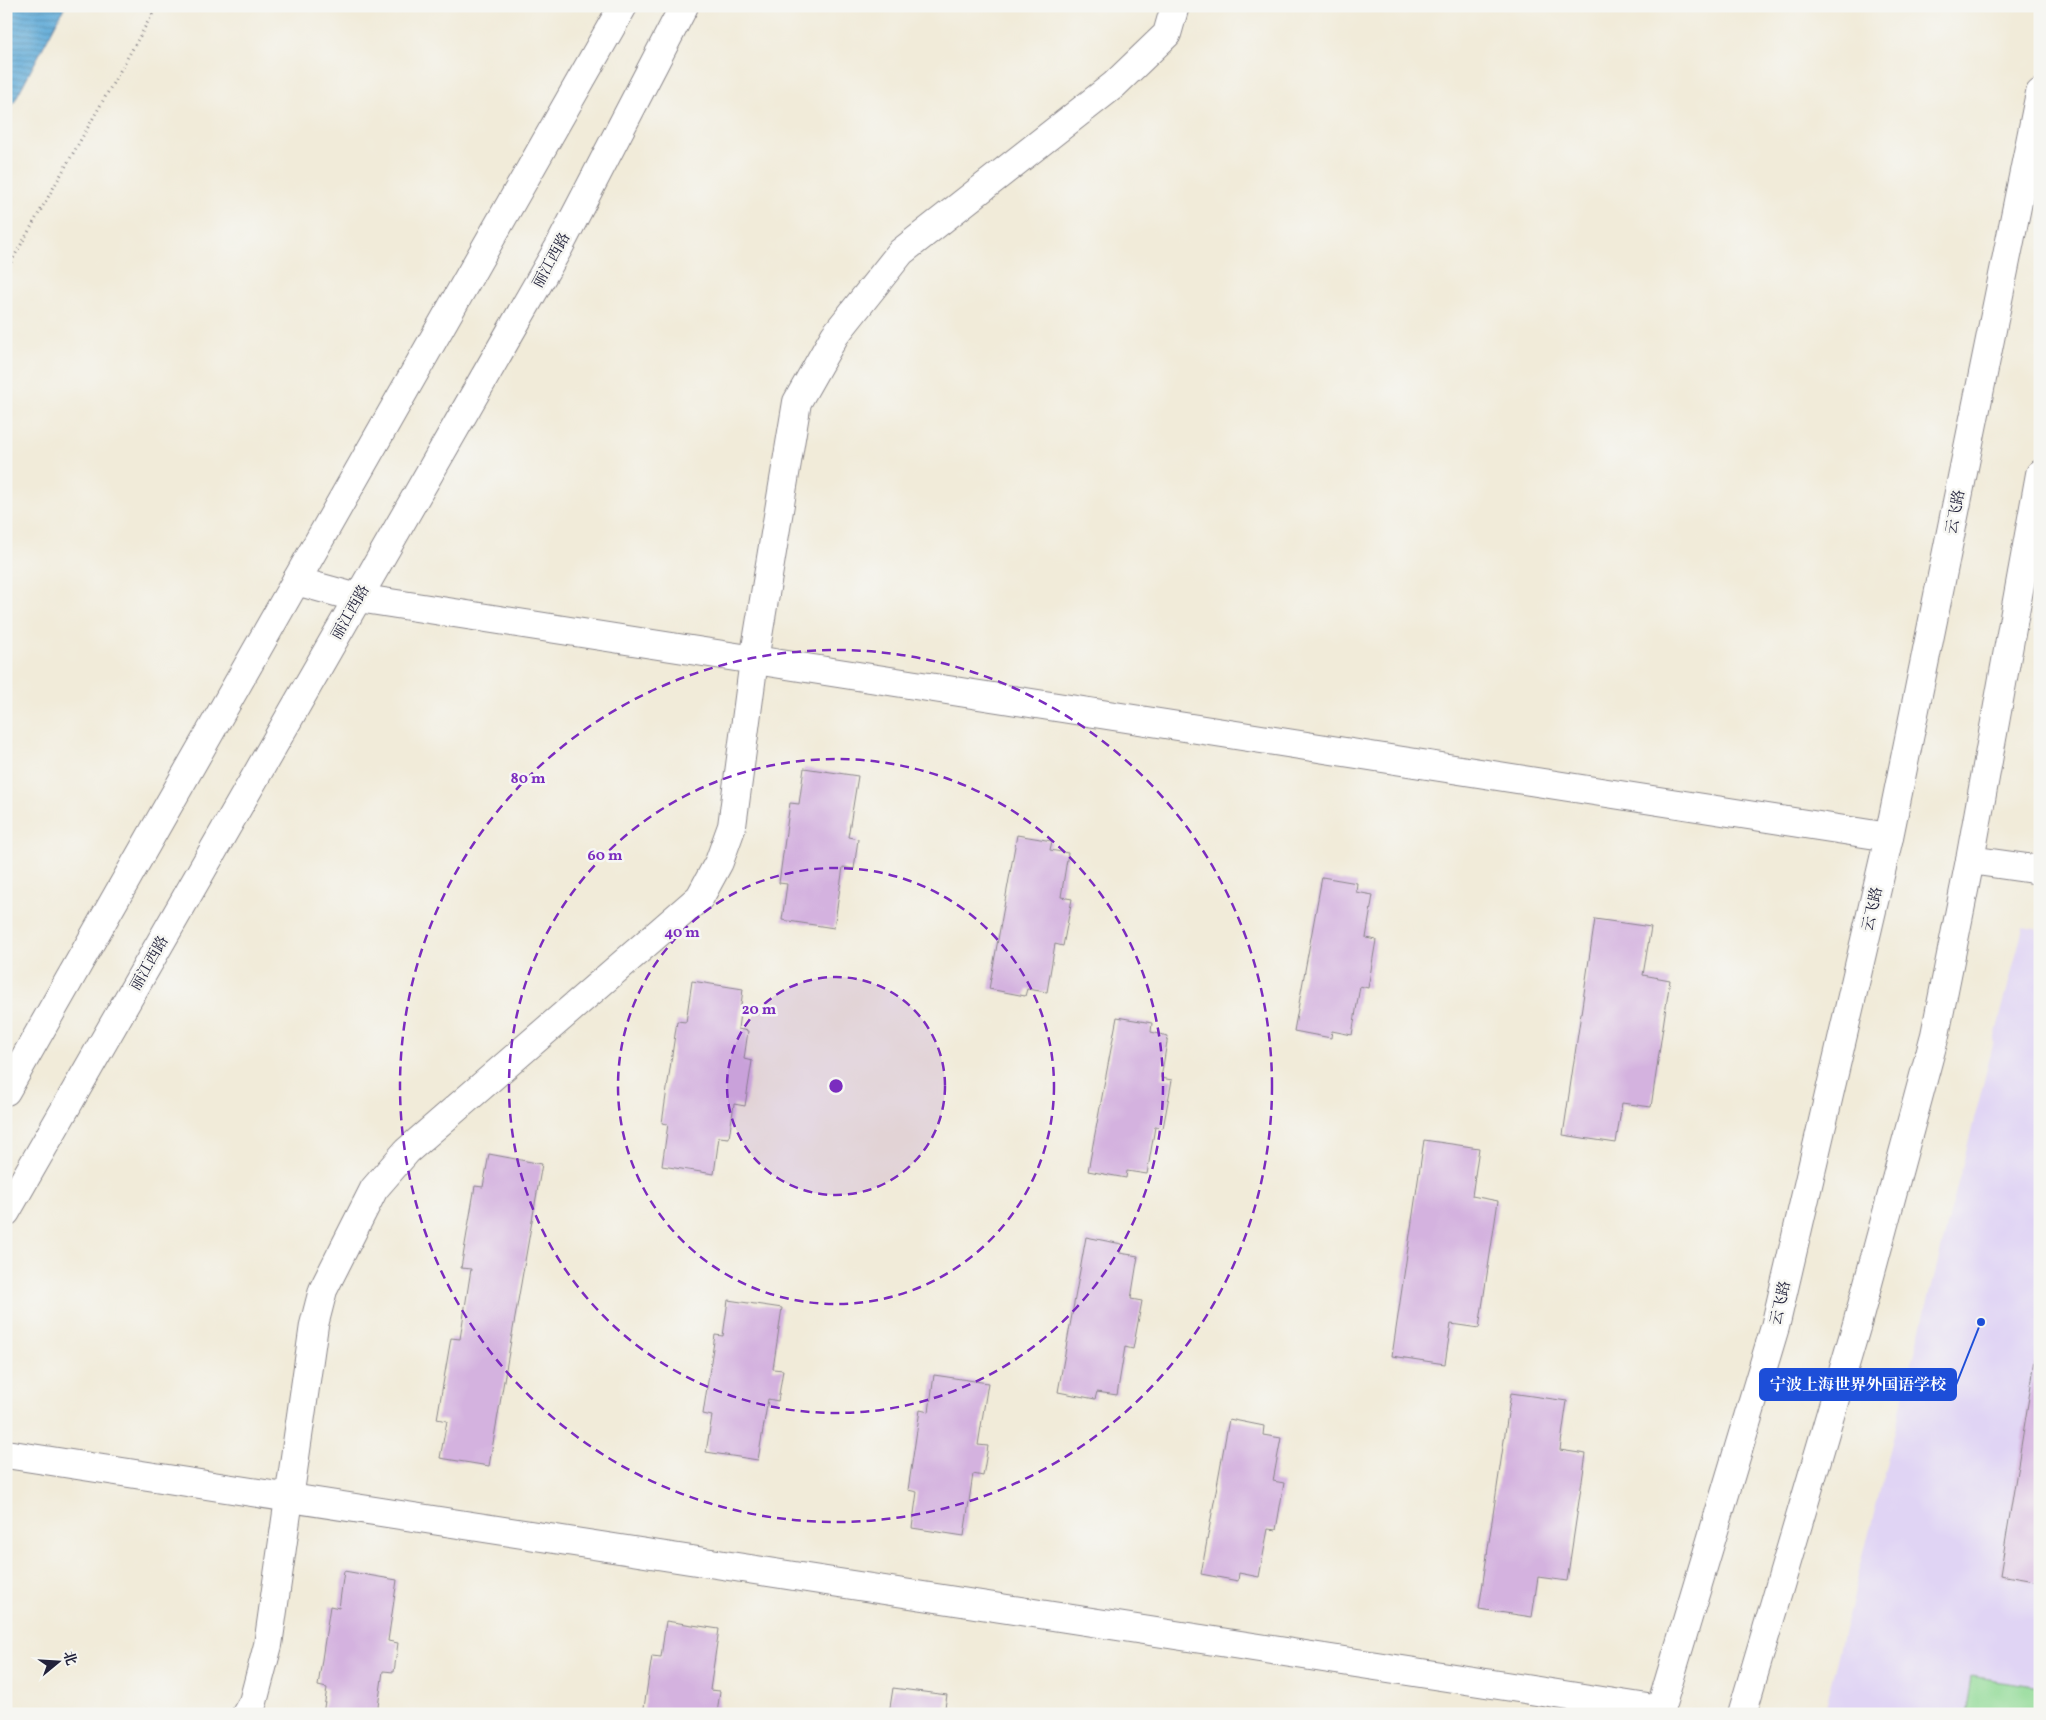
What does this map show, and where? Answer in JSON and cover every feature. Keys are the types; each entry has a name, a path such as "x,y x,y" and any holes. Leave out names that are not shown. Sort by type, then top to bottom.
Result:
{"main road":[{"path":"6,1090 623,6"},
{"name":"丽江西路","path":"6,1212 559,247 684,6"},
{"path":"246,1714 253,1702 268,1645 314,1325 324,1290 374,1188 407,1151 700,897 718,862 732,826 754,660 797,402 834,335 901,252 1114,85 1167,34 1176,6"},
{"name":"云飞路","path":"1659,1712 1775,1328 1889,837 2040,93"},
{"path":"1742,1714 1857,1324 1935,1035 1970,860 2040,474"},
{"path":"296,581 358,598 1889,837"},
{"path":"1970,860 2040,870"},
{"path":"6,1454 1659,1712"}],"path":[{"path":"6,271 157,6"}],"shaded area":[{"path":"2023,927 2040,930 2040,1714 1823,1714"}],"green space":[{"path":"1972,1676 2040,1687 2040,1714 1966,1714"}],"water":[{"path":"6,6 65,6 6,117"}],"building":[{"path":"804,768 858,776 848,837 858,839 854,869 843,867 834,928 782,920 787,884 779,883 790,803 799,804"},
{"path":"1017,835 1052,841 1050,850 1068,853 1061,897 1072,899 1063,946 1055,944 1047,992 1027,989 1025,996 989,989"},
{"path":"1322,877 1357,883 1356,892 1373,895 1366,938 1376,940 1368,988 1360,986 1352,1035 1332,1031 1331,1038 1294,1031"},
{"path":"1595,919 1651,927 1643,975 1670,980 1651,1107 1622,1103 1616,1143 1563,1135"},
{"path":"692,981 743,989 738,1029 748,1031 744,1059 752,1061 745,1106 734,1104 729,1138 719,1137 714,1174 662,1166 668,1124 662,1123 677,1021 686,1022"},
{"path":"1117,1017 1152,1023 1151,1032 1168,1036 1161,1078 1172,1080 1163,1128 1155,1127 1147,1174 1127,1171 1126,1178 1088,1171"},
{"path":"1424,1140 1479,1148 1472,1196 1498,1201 1479,1328 1451,1324 1445,1364 1392,1356"},
{"path":"489,1154 542,1164 489,1466 440,1458 447,1421 437,1419 451,1338 460,1339 471,1269 461,1268 475,1186 483,1187"},
{"path":"1086,1237 1122,1244 1120,1253 1138,1256 1131,1299 1142,1301 1133,1349 1125,1347 1117,1395 1097,1392 1095,1399 1058,1392"},
{"path":"728,1300 782,1308 773,1369 783,1370 778,1401 768,1399 758,1460 706,1452 712,1416 703,1414 715,1335 723,1336"},
{"path":"2040,1336 2040,1582 2000,1575"},
{"path":"934,1375 988,1383 978,1445 988,1446 983,1476 973,1474 964,1536 912,1528 917,1492 908,1490 920,1410 929,1412"},
{"path":"1511,1393 1567,1401 1560,1450 1586,1454 1567,1581 1538,1577 1532,1617 1479,1609"},
{"path":"1229,1419 1264,1426 1263,1435 1281,1438 1273,1481 1284,1483 1276,1530 1268,1529 1259,1577 1239,1573 1238,1581 1201,1574"},
{"path":"344,1571 397,1580 388,1641 398,1643 394,1672 383,1671 377,1714 323,1714 327,1688 318,1686 330,1606 339,1608"},
{"path":"666,1621 719,1629 710,1690 720,1691 717,1714 643,1714 652,1656 661,1657"},
{"path":"893,1688 947,1695 944,1714 889,1714"}],"place":[{"name":"宁波上海世界外国语学校","path":"1981,1322"}]}
